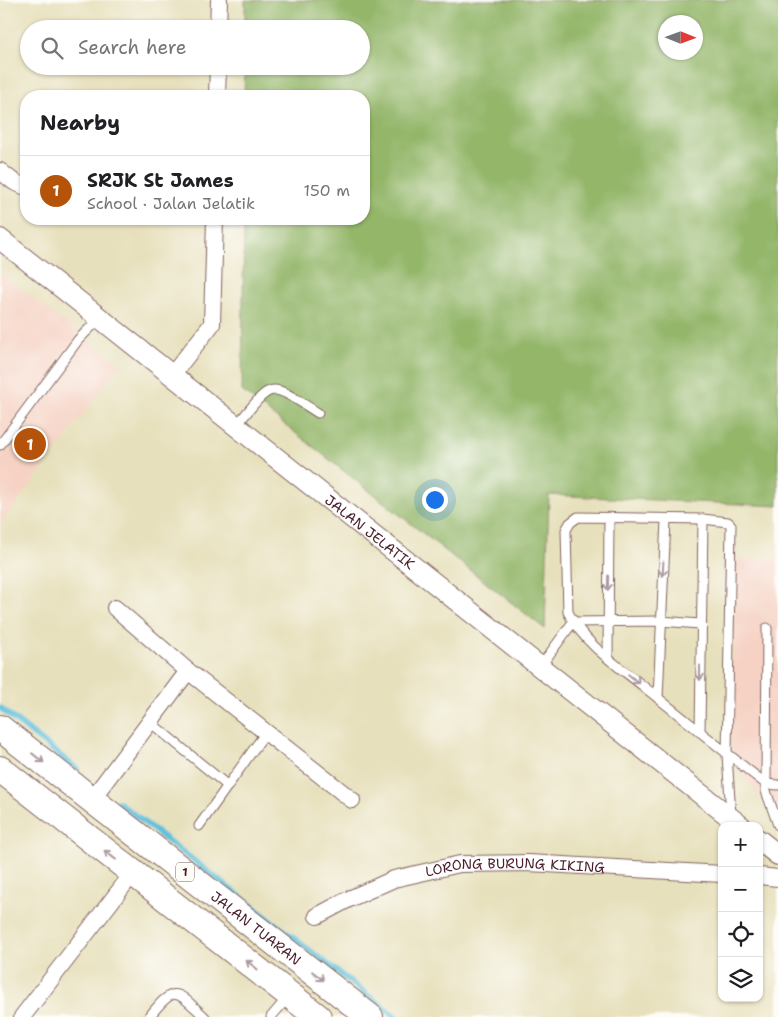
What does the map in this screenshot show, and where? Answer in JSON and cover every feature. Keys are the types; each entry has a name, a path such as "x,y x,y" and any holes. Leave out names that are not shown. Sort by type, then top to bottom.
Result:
{"main road":[{"name":"JALAN TUARAN","path":"0,728 370,1017"},
{"name":"1","path":"0,768 318,1017"},
{"path":"94,801 124,841 154,870 160,893"}],"street":[{"path":"218,20 219,0"},
{"path":"217,90 218,75"},
{"path":"0,171 20,184"},
{"path":"172,375 212,324 215,225"},
{"name":"JALAN JELATIK","path":"0,239 736,822"},
{"path":"115,608 188,671 352,800"},
{"path":"94,801 188,671"},
{"path":"763,843 778,855"},
{"name":"LORONG BURUNG KIKING","path":"317,916 349,898 394,879 460,864 528,863 718,874"},
{"path":"22,1017 133,873"},
{"path":"763,876 778,878"}],"lane":[{"path":"0,445 78,340 100,318"},
{"path":"236,426 264,392 273,389 281,390 318,413"},
{"path":"736,822 727,755 731,525 728,522 703,519 666,520 609,517 578,517 570,523 566,530 568,612 573,622 608,658 727,755 766,784 778,785"},
{"path":"608,658 609,517"},
{"path":"700,732 700,624 703,519"},
{"path":"658,698 666,520"},
{"path":"573,622 607,620 700,624"},
{"path":"540,667 573,622"},
{"path":"767,628 766,791 778,825"},
{"path":"150,722 228,786"},
{"path":"199,826 266,732"},
{"path":"150,1017 166,996 173,994 182,997 205,1017"},
{"path":"271,1017 290,995"}],"shaded area":[{"path":"0,274 120,364 0,525"},
{"path":"736,558 778,559 778,818 729,758"}],"green space":[{"path":"245,0 778,0 778,506 549,495 545,629 242,391 244,225 370,225 370,90 244,90 245,75 370,75 370,20 245,20"}],"waterway":[{"path":"0,708 77,769"},
{"path":"118,802 396,1017"}],"place":[{"name":"SRJK St James","path":"30,444"}]}
